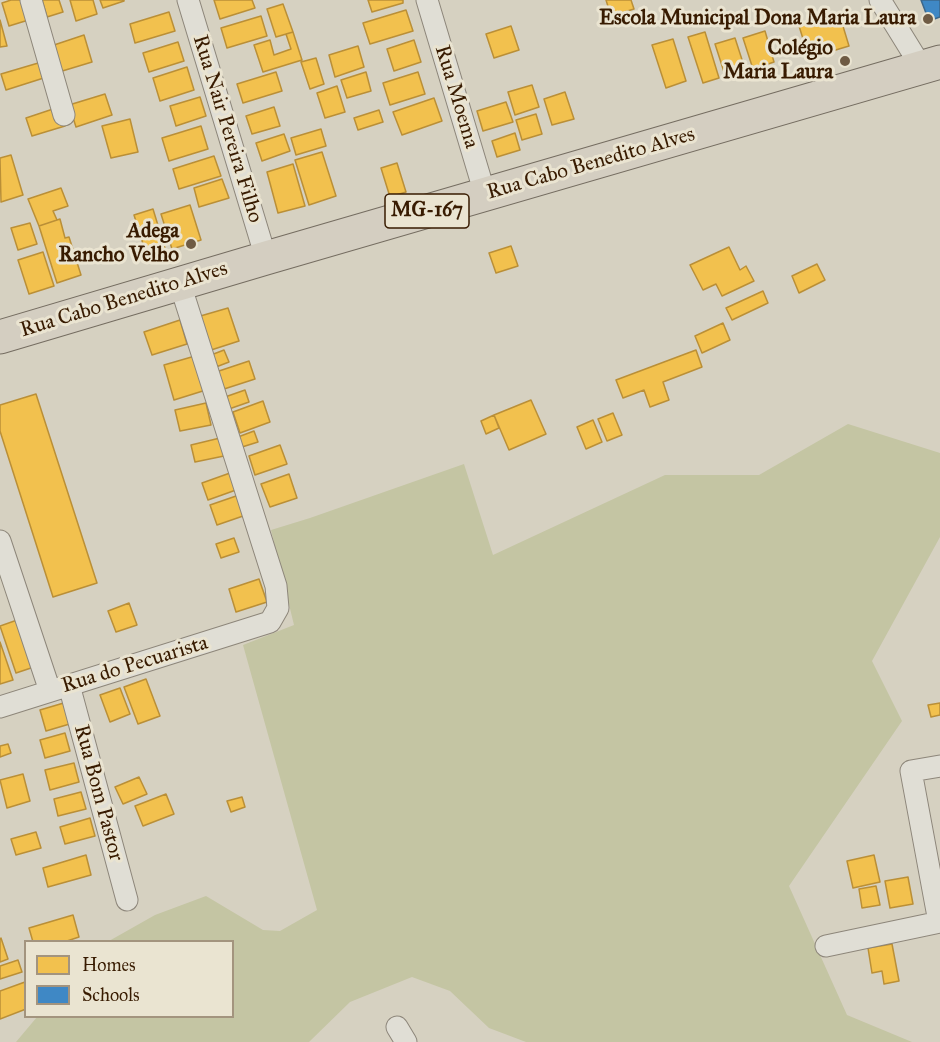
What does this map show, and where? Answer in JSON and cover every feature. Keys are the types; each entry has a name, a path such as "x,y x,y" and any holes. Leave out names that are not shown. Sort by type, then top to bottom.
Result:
{"main road":[{"name":"Rua Cabo Benedito Alves","path":"0,337 931,65"}],"street":[{"path":"31,0 64,114"},
{"name":"Rua Nair Pereira Filho","path":"188,0 266,258"},
{"path":"880,0 931,65"},
{"name":"Rua Moema","path":"432,2 485,194"},
{"name":"Rua do Pecuarista","path":"0,707 270,622 278,608 276,586 180,284"},
{"name":"Rua Bom Pastor","path":"0,541 60,688 127,900"},
{"path":"826,946 940,922 911,771 940,766"}],"green space":[{"path":"848,424 940,453 940,537 872,661 902,721 789,886 847,1015 912,1042 526,1042 489,1028 450,991 412,977 350,1002 309,1042 16,1042 36,1018 234,1018 234,940 111,940 155,915 206,896 263,930 280,931 317,910 243,645 294,625 271,530 464,464 493,555 665,475 759,475"}],"building: Homes":[{"path":"11,0 29,0 35,18 9,26 2,3"},
{"path":"42,0 59,0 63,12 47,17"},
{"path":"70,0 93,0 97,14 76,21"},
{"path":"100,0 124,0 124,1 103,8"},
{"path":"214,0 252,0 255,8 220,19"},
{"path":"368,0 403,0 403,3 372,12"},
{"path":"606,0 631,0 634,9 611,16"},
{"path":"283,4 293,32 276,37 267,9"},
{"path":"406,10 413,31 370,44 363,23"},
{"path":"169,12 175,31 135,43 130,24"},
{"path":"839,13 849,46 809,58 799,26"},
{"path":"261,16 267,36 227,48 221,28"},
{"path":"0,20 7,46 0,47"},
{"path":"511,26 519,50 494,58 486,34"},
{"path":"765,31 774,62 753,69 743,38"},
{"path":"293,32 302,60 263,72 254,45 270,40 274,55 291,49 286,34"},
{"path":"705,32 719,78 703,83 688,37"},
{"path":"84,35 92,62 59,72 51,46"},
{"path":"735,38 745,69 725,75 715,44"},
{"path":"673,39 686,81 666,88 652,45"},
{"path":"414,40 421,62 394,71 387,49"},
{"path":"178,42 184,61 149,72 143,53"},
{"path":"358,46 364,67 335,77 329,55"},
{"path":"316,58 324,84 310,89 301,62"},
{"path":"45,61 50,76 6,90 1,74"},
{"path":"187,67 194,90 160,101 153,78"},
{"path":"276,72 282,91 243,103 237,84"},
{"path":"366,72 371,91 347,98 341,80"},
{"path":"418,72 425,94 390,105 383,83"},
{"path":"532,85 539,107 515,115 508,92"},
{"path":"337,86 345,112 325,118 317,93"},
{"path":"565,92 574,119 552,125 544,99"},
{"path":"105,94 112,115 76,127 69,105"},
{"path":"200,97 206,116 176,126 170,106"},
{"path":"434,98 442,121 402,135 393,112"},
{"path":"506,102 513,122 483,131 477,111"},
{"path":"59,107 65,126 32,136 26,118"},
{"path":"274,107 280,126 252,134 246,116"},
{"path":"379,110 383,122 358,130 354,118"},
{"path":"536,114 542,134 522,140 516,120"},
{"path":"130,119 138,152 111,158 102,126"},
{"path":"201,126 208,149 169,161 162,138"},
{"path":"321,129 326,146 296,155 291,138"},
{"path":"515,133 520,150 497,157 492,141"},
{"path":"284,134 290,151 262,161 256,143"},
{"path":"322,152 336,196 309,205 295,160"},
{"path":"11,155 23,195 1,202 0,158"},
{"path":"214,156 221,176 179,189 173,169"},
{"path":"397,163 406,192 390,197 381,168"},
{"path":"293,164 305,206 278,213 267,172"},
{"path":"222,179 229,198 199,207 194,188"},
{"path":"61,188 68,206 53,211 57,220 39,226 28,199"},
{"path":"190,205 201,240 172,249 161,214"},
{"path":"153,209 167,255 148,260 134,215"},
{"path":"60,219 65,238 69,237 81,275 57,283 39,226"},
{"path":"30,223 37,244 18,250 11,228"},
{"path":"511,246 518,266 496,273 489,253"},
{"path":"729,247 740,270 746,266 754,281 722,296 716,284 703,290 690,265"},
{"path":"43,252 54,286 29,294 18,260"},
{"path":"817,264 825,280 799,293 792,276"},
{"path":"763,291 768,303 732,320 726,308"},
{"path":"228,308 239,341 208,351 197,317"},
{"path":"180,320 187,344 152,355 144,332"},
{"path":"723,323 730,340 702,353 695,336"},
{"path":"224,350 229,362 216,367 211,355"},
{"path":"696,350 702,367 663,382 669,400 650,407 644,390 623,398 616,380"},
{"path":"195,356 206,390 174,400 164,365"},
{"path":"249,361 255,379 221,390 216,372"},
{"path":"245,390 249,402 229,409 225,397"},
{"path":"36,394 97,583 53,597 0,431 0,405"},
{"path":"531,400 546,434 509,450 494,415"},
{"path":"263,401 270,422 240,433 233,412"},
{"path":"206,403 211,425 180,431 175,410"},
{"path":"613,413 622,435 607,441 598,419"},
{"path":"494,415 499,428 486,434 481,421"},
{"path":"593,420 602,442 586,449 577,427"},
{"path":"254,431 258,442 242,447 238,437"},
{"path":"220,438 224,456 195,462 191,445"},
{"path":"280,445 287,464 255,475 249,456"},
{"path":"230,473 236,490 208,500 202,483"},
{"path":"289,474 297,498 270,507 261,484"},
{"path":"239,495 246,515 217,525 210,505"},
{"path":"234,538 239,552 221,558 216,544"},
{"path":"259,579 267,602 236,612 229,589"},
{"path":"129,603 137,625 116,632 108,611"},
{"path":"20,619 37,666 16,673 0,626"},
{"path":"0,642 13,680 0,684"},
{"path":"146,679 160,716 138,724 124,687"},
{"path":"120,688 130,714 110,722 100,695"},
{"path":"67,702 73,723 46,731 40,710"},
{"path":"940,703 940,715 931,717 928,705"},
{"path":"65,733 70,751 45,758 40,740"},
{"path":"8,744 11,753 0,757 0,746"},
{"path":"74,763 79,782 50,790 45,770"},
{"path":"23,774 30,801 7,808 0,780"},
{"path":"139,777 147,794 123,804 115,787"},
{"path":"81,792 86,809 58,816 54,799"},
{"path":"166,794 174,814 143,826 135,806"},
{"path":"242,797 245,807 231,812 227,801"},
{"path":"90,818 95,836 65,844 60,827"},
{"path":"36,832 41,848 16,855 11,839"},
{"path":"86,855 91,875 48,887 43,868"},
{"path":"874,855 880,882 853,888 847,861"},
{"path":"908,877 913,904 890,908 885,881"},
{"path":"876,886 880,905 862,908 859,889"},
{"path":"73,915 79,937 70,940 32,940 29,928"},
{"path":"0,939 8,959 0,962"},
{"path":"892,944 899,981 884,984 882,971 872,973 868,948"},
{"path":"18,960 22,972 0,979 0,966"},
{"path":"24,982 24,1010 0,1019 0,991"}],"building: Schools":[{"path":"921,0 940,0 940,17 929,21"}],"place":[{"name":"Escola Municipal Dona Maria Laura","path":"928,19"},
{"name":"Colégio Maria Laura","path":"845,61"},
{"name":"Adega Rancho Velho","path":"191,244"}]}
